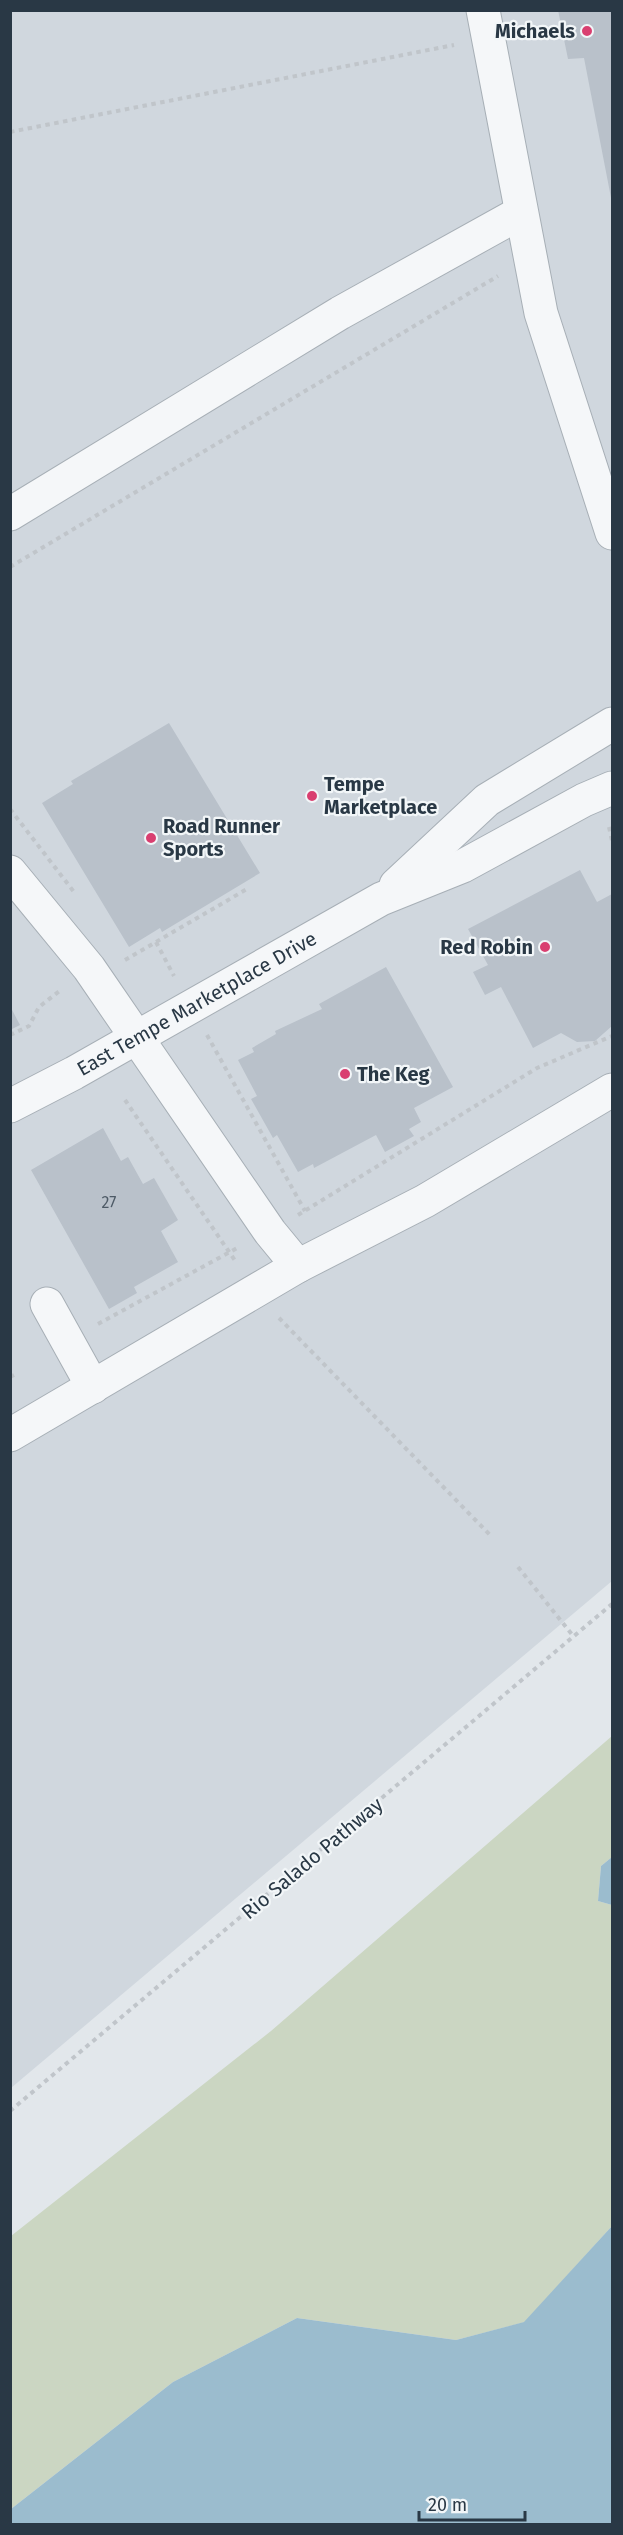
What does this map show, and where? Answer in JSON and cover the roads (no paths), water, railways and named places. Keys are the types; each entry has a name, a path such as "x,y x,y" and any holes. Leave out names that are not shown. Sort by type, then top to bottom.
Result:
{"lane":[{"path":"486,24 520,213 541,313 612,533"},
{"path":"10,514 340,313 520,213"},
{"name":"East Tempe Marketplace Drive","path":"381,899 487,800 612,724"},
{"name":"East Tempe Marketplace Drive","path":"10,1106 381,899 463,866 584,800 612,788"},
{"path":"10,872 89,968 270,1232 298,1266"},
{"path":"10,1435 298,1266 425,1202 612,1090"},
{"path":"47,1304 93,1387"}],"water":[{"path":"612,1857 612,1905 598,1901 601,1866"},
{"path":"612,2226 612,2524 11,2524 11,2509 173,2382 297,2318 456,2340 524,2322"}],"place":[{"name":"Michaels","path":"587,31"},
{"name":"Tempe Marketplace","path":"312,796"},
{"name":"Road Runner Sports","path":"151,838"},
{"name":"Red Robin","path":"545,947"},
{"name":"The Keg","path":"345,1074"}]}
